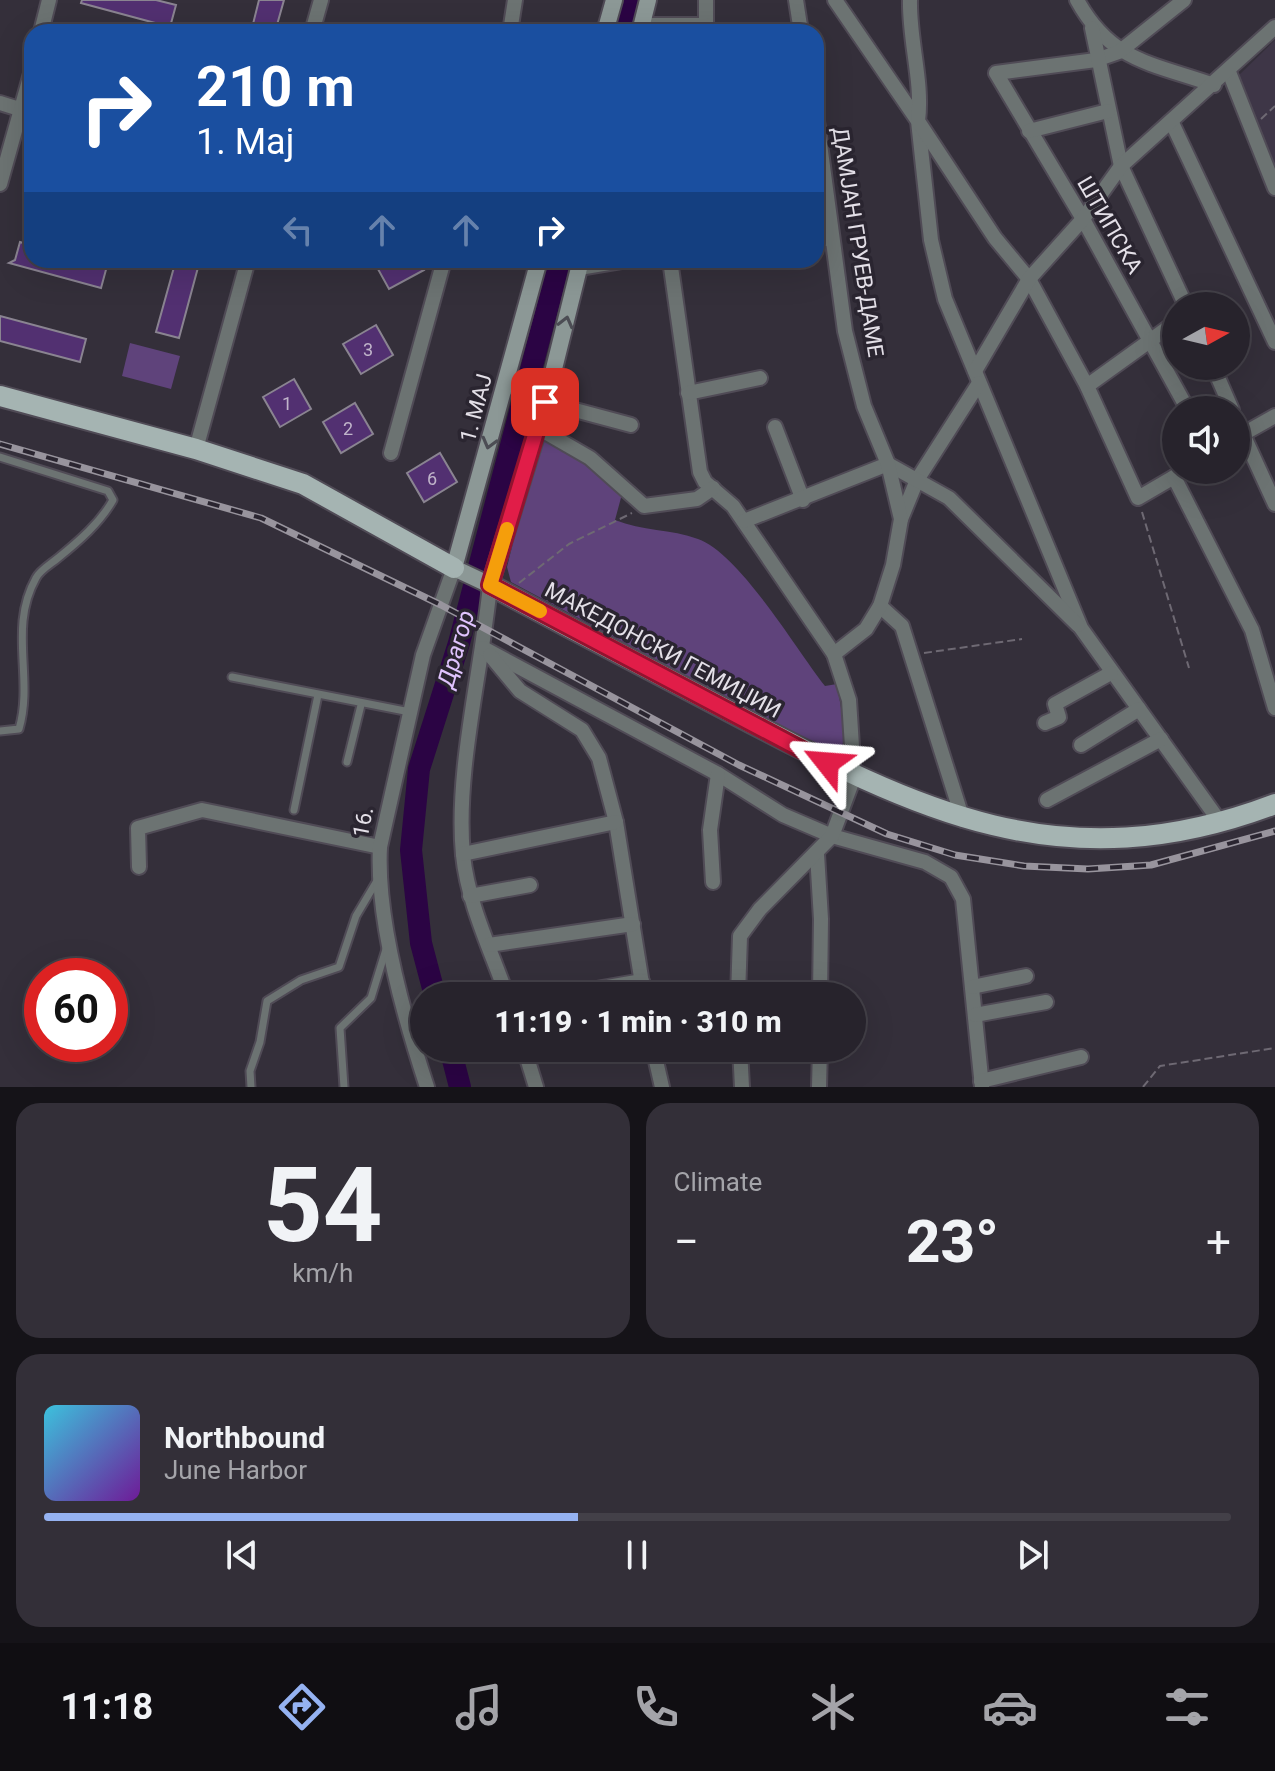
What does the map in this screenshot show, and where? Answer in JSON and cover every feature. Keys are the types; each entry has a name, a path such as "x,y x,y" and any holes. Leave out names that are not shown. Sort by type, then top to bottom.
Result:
{"main road":[{"path":"0,396 196,449 303,484 454,568"},
{"name":"МАКЕДОНСКИ ГЕМИЏИИ","path":"498,590 854,777 963,820 1009,831 1073,838 1133,837 1220,822 1275,804"}],"street":[{"path":"43,24 49,0"},
{"path":"314,24 321,0"},
{"path":"511,24 515,0"},
{"path":"607,24 614,0"},
{"path":"648,0 658,24"},
{"path":"642,24 648,0"},
{"path":"706,0 706,24"},
{"path":"796,0 800,24"},
{"path":"835,0 995,238 1029,279 1087,386 1138,498 1162,484"},
{"path":"910,0 909,35 920,100 918,121 931,240 945,299 1081,628"},
{"path":"1077,0 1092,28 1119,52 1214,85"},
{"path":"1096,60 1119,52 1184,0"},
{"path":"901,519 917,480 1029,279 1083,219 1121,166 1229,72 1275,27"},
{"path":"1092,28 1096,60 1121,166 1180,292"},
{"name":"ШТИПСКА","path":"1096,60 996,73 1083,219 1180,396"},
{"path":"1229,72 1275,188"},
{"path":"0,103 24,110"},
{"path":"1029,131 1108,111"},
{"path":"0,184 24,119"},
{"path":"1172,123 1275,342"},
{"name":"ДАМЈАН ГРУЕВ-ДАМЕ","path":"824,176 845,331 864,406 888,464 901,519 893,565 880,606 866,629 834,654"},
{"path":"824,239 832,238"},
{"path":"196,449 246,268"},
{"path":"391,453 442,268"},
{"name":"1. МАЈ","path":"454,568 509,384 537,268"},
{"path":"502,982 470,896 463,854 464,788 483,648 540,412 579,268"},
{"path":"671,268 697,462 705,482 744,521 834,654 849,700 854,777 832,836 760,909 740,936 738,982"},
{"path":"1087,386 1162,333"},
{"path":"688,393 760,378"},
{"path":"509,384 647,507 697,499 713,488"},
{"path":"540,412 631,425"},
{"path":"1250,430 1275,416"},
{"path":"775,427 803,500"},
{"path":"1250,457 1275,504"},
{"path":"744,521 888,464 949,498 1081,628 1220,822"},
{"path":"1185,484 1252,630 1275,708"},
{"path":"454,568 498,590"},
{"name":"16.","path":"427,1087 408,1027 378,879 380,847 423,655 454,568"},
{"path":"1057,605 1069,594"},
{"path":"880,606 902,626 963,820"},
{"path":"483,648 718,774 783,815 832,836 925,862 951,877 963,899 982,1084 1081,1057"},
{"path":"483,648 520,691 582,730 599,758 616,822 642,982"},
{"path":"1045,723 1059,717 1055,704 1111,673"},
{"path":"1081,745 1139,709"},
{"path":"1047,800 1161,739"},
{"path":"713,882 710,830 718,774"},
{"path":"139,867 138,828 202,810 380,847"},
{"path":"463,854 616,822"},
{"path":"817,854 820,982"},
{"path":"470,896 530,885"},
{"path":"489,945 633,924"},
{"path":"972,987 1026,976"},
{"path":"975,1015 1046,1002"},
{"path":"528,1062 536,1087"},
{"path":"656,1062 662,1087"},
{"path":"741,1062 742,1087"},
{"path":"819,1087 820,1062"}],"lane":[{"path":"0,457 90,483 108,491 113,500 105,514 37,576 22,611 23,718 19,729 0,731"},
{"path":"232,677 361,705 410,712"},
{"path":"294,810 318,695"},
{"path":"347,762 361,705"},
{"path":"251,1087 250,1071 260,1042 267,1001 301,980 339,967 356,916 378,879"},
{"path":"344,1087 340,1028 371,998 381,957 390,940"}],"path":[{"path":"1250,126 1275,106"},
{"path":"1138,498 1189,668"},
{"path":"498,590 569,544 647,507"},
{"path":"911,655 1022,639"},
{"path":"1143,1087 1160,1066 1275,1048"}],"shaded area":[{"path":"1275,40 1275,169 1237,77"},
{"path":"130,343 180,356 171,389 122,376"},
{"path":"544,439 591,464 622,494 615,520 698,539 714,548 749,582 825,686 837,684 845,732 841,753 829,752 511,582 507,567 538,442"}],"building":[{"path":"82,0 156,0 176,5 171,24 159,24 81,3"},
{"path":"259,0 284,0 277,24 253,24"},
{"path":"20,242 24,243 24,267 9,263 15,260"},
{"path":"27,268 106,268 101,288"},
{"path":"174,268 198,268 179,338 156,332"},
{"path":"377,268 424,270 389,289"},
{"path":"0,316 86,339 80,362 0,341"},
{"path":"376,325 393,355 361,374 343,344"},
{"path":"294,379 311,409 280,427 263,397"},
{"path":"355,403 373,434 341,453 323,422"},
{"path":"440,453 457,482 424,502 407,473"}],"waterway":[{"name":"Драгор","path":"622,24 629,0"},
{"name":"Драгор","path":"431,982 421,943 411,850 419,769 459,643 558,268"},
{"name":"Драгор","path":"454,1062 460,1087"}],"railway":[{"path":"0,444 261,518 441,605 739,765 887,834 955,855 1024,866 1088,869 1151,865 1275,831"}],"slow traffic":[{"path":"507,529 490,585 540,611"}],"route":[{"path":"545,402 490,585 827,763"}]}
